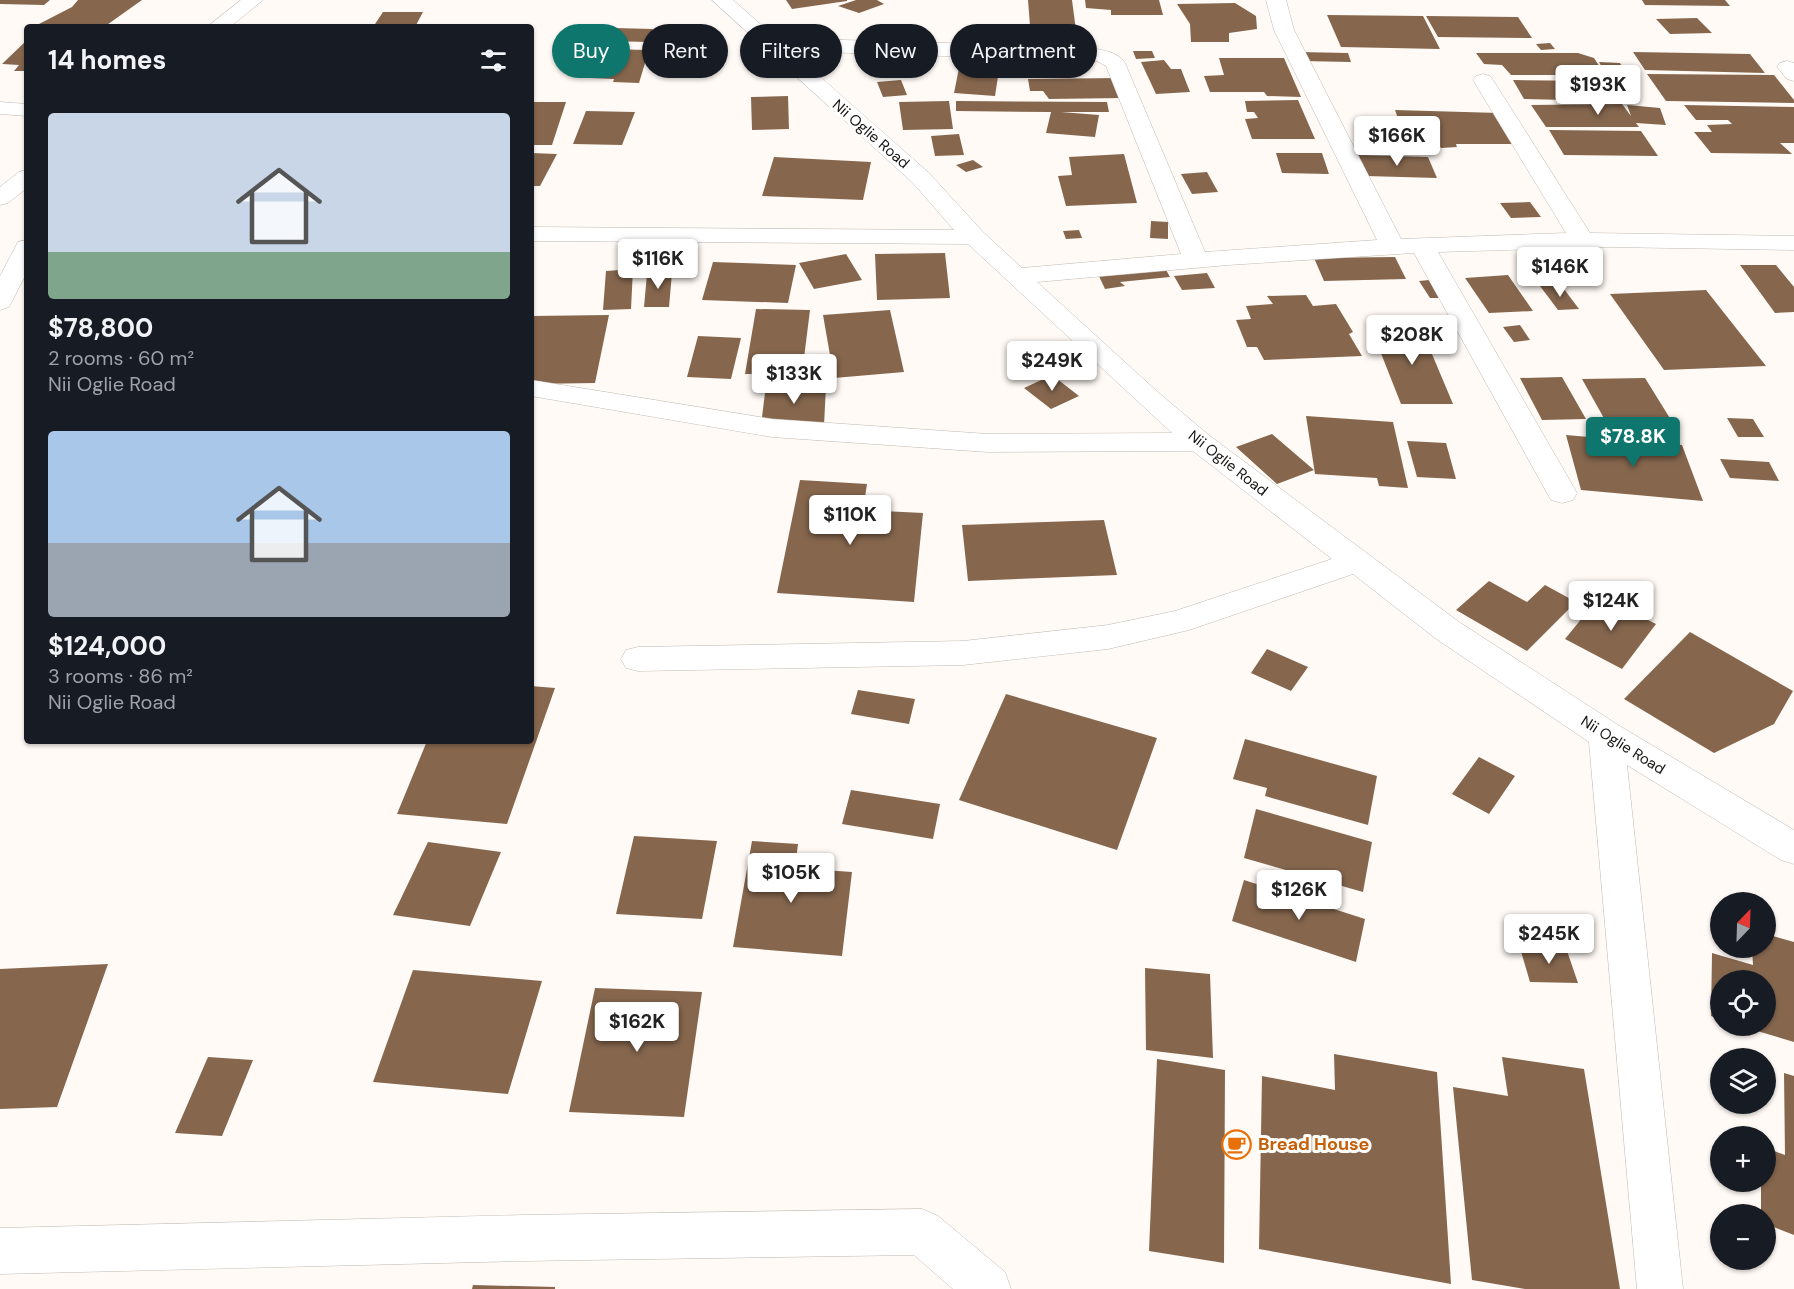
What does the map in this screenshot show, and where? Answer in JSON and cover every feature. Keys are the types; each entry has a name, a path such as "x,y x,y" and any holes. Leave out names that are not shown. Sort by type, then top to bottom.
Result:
{"street":[{"path":"221,24 253,0"},
{"name":"Nii Oglie Road","path":"722,0 750,24"},
{"path":"1275,0 1284,30 1393,248"},
{"path":"842,46 1079,53 1101,56 1116,63 1195,259"},
{"name":"Nii Oglie Road","path":"811,78 921,178 975,237 1150,400 1200,442 1447,630 1606,735 1794,849"},
{"path":"1483,80 1582,240"},
{"path":"0,108 24,110"},
{"path":"0,198 24,179"},
{"path":"534,234 975,237"},
{"path":"1017,276 1195,259 1422,246 1582,240 1794,243"},
{"path":"1422,246 1562,493"},
{"path":"0,302 24,253"},
{"path":"534,388 772,428 988,443 1200,442"},
{"path":"638,659 963,653 1108,637 1178,622 1356,562"},
{"path":"1606,735 1660,1289"},
{"path":"0,1251 524,1238 922,1232 988,1289"}],"building":[{"path":"0,0 50,0 44,5 0,4"},
{"path":"78,0 142,0 108,24 39,24 72,7"},
{"path":"786,0 847,0 847,1 792,9"},
{"path":"856,0 877,0 884,4 859,13 838,6"},
{"path":"1028,0 1072,0 1075,24 1030,24"},
{"path":"1085,0 1159,0 1163,15 1111,15 1111,10 1086,8"},
{"path":"1642,0 1725,0 1730,6 1645,5"},
{"path":"1235,3 1256,16 1257,29 1229,33 1229,42 1191,42 1190,24 1177,4"},
{"path":"383,12 423,12 417,24 375,24"},
{"path":"1327,15 1423,16 1440,49 1341,47"},
{"path":"1426,16 1518,17 1532,38 1438,37"},
{"path":"1697,18 1712,33 1670,34 1656,19"},
{"path":"630,28 642,29 642,42 630,42"},
{"path":"24,43 24,71 14,71 19,65 2,64"},
{"path":"1550,43 1555,49 1541,50 1536,44"},
{"path":"630,50 642,50 642,73 639,83 613,82 614,79 590,78 630,78"},
{"path":"1133,51 1152,51 1155,58 1136,59"},
{"path":"1298,52 1348,53 1351,62 1301,61"},
{"path":"1633,52 1750,54 1765,73 1645,70"},
{"path":"1476,53 1578,53 1594,58 1605,75 1511,75 1502,65 1484,64"},
{"path":"1219,58 1284,58 1301,97 1267,96 1264,92 1210,92 1204,76 1224,75"},
{"path":"1164,60 1171,69 1181,69 1190,92 1156,94 1141,62"},
{"path":"1599,62 1620,63 1625,72 1604,71"},
{"path":"1647,74 1774,75 1794,103 1666,101"},
{"path":"957,78 998,78 995,96 954,93"},
{"path":"1118,78 1123,98 1049,99 1043,91 1030,91 1028,79"},
{"path":"901,80 907,95 883,97 877,82"},
{"path":"1513,80 1598,81 1611,101 1524,99"},
{"path":"788,96 789,129 752,130 751,97"},
{"path":"1298,100 1315,139 1252,139 1245,119 1258,118 1254,112 1247,112 1245,101"},
{"path":"949,101 953,129 903,130 899,102"},
{"path":"956,101 1107,102 1109,112 1061,112 1099,115 1095,137 1046,133 1051,112 956,111"},
{"path":"534,102 566,102 552,145 534,145"},
{"path":"1622,104 1631,116 1627,105 1660,108 1666,125 1636,123 1639,127 1546,127 1531,105"},
{"path":"1684,105 1794,107 1794,143 1780,143 1792,154 1711,153 1694,132 1712,132 1707,125 1732,124 1728,120 1696,120"},
{"path":"1395,110 1499,113 1517,144 1456,144 1457,147 1441,148 1437,142 1407,143"},
{"path":"586,111 635,112 622,145 573,144"},
{"path":"1549,130 1641,131 1658,156 1564,155"},
{"path":"959,134 964,155 935,156 931,136"},
{"path":"534,153 557,154 540,186 534,186"},
{"path":"1276,153 1322,153 1329,174 1282,173"},
{"path":"1124,154 1137,203 1066,206 1058,176 1072,175 1069,157"},
{"path":"1358,155 1428,157 1437,178 1366,176"},
{"path":"774,157 871,162 863,200 762,196"},
{"path":"973,160 983,167 966,172 956,165"},
{"path":"1207,172 1218,192 1192,194 1181,174"},
{"path":"1530,202 1541,217 1511,218 1500,203"},
{"path":"1151,221 1168,222 1168,239 1150,238"},
{"path":"1079,230 1082,238 1066,239 1063,231"},
{"path":"657,241 680,241 679,260 655,260"},
{"path":"945,253 950,298 877,300 875,254"},
{"path":"846,254 862,280 814,289 799,263"},
{"path":"1395,257 1406,279 1324,281 1314,258"},
{"path":"713,262 796,265 788,303 702,300"},
{"path":"1740,265 1776,265 1794,287 1794,312 1775,313"},
{"path":"1165,268 1170,277 1120,282 1125,286 1105,289 1098,274"},
{"path":"633,269 631,309 603,310 606,271"},
{"path":"672,273 669,307 644,307 647,274"},
{"path":"1207,273 1215,288 1182,290 1174,276"},
{"path":"1508,275 1533,311 1489,313 1465,278"},
{"path":"1429,280 1440,298 1430,298 1419,281"},
{"path":"1561,285 1579,309 1558,310 1540,286"},
{"path":"1706,290 1766,366 1664,370 1610,294"},
{"path":"1306,295 1313,306 1336,304 1353,332 1349,334 1362,356 1264,360 1257,347 1247,347 1236,320 1251,319 1246,306 1273,304 1267,296"},
{"path":"756,309 810,310 802,374 745,374"},
{"path":"890,310 904,372 834,378 823,315"},
{"path":"609,315 595,383 534,384 534,316"},
{"path":"1520,325 1530,340 1514,342 1503,327"},
{"path":"1371,328 1421,328 1453,404 1401,404"},
{"path":"698,336 741,338 731,379 687,377"},
{"path":"1052,375 1079,396 1051,409 1024,388"},
{"path":"1562,377 1586,419 1542,420 1520,378"},
{"path":"1645,378 1676,428 1610,429 1582,379"},
{"path":"766,385 826,386 824,425 761,425"},
{"path":"1306,416 1393,422 1408,488 1379,486 1377,478 1315,474"},
{"path":"1727,418 1753,419 1764,437 1738,437"},
{"path":"1272,434 1314,470 1277,484 1236,447"},
{"path":"1566,435 1682,445 1703,501 1581,490"},
{"path":"1407,441 1446,443 1456,479 1417,477"},
{"path":"1720,459 1769,462 1779,481 1730,478"},
{"path":"800,480 867,484 863,510 923,513 914,602 777,593"},
{"path":"1104,520 1117,575 968,581 962,525"},
{"path":"1489,581 1527,602 1545,585 1576,602 1527,651 1456,610"},
{"path":"1600,596 1656,624 1622,669 1565,639"},
{"path":"1690,632 1793,691 1774,724 1714,753 1624,699"},
{"path":"1267,649 1308,667 1291,691 1251,673"},
{"path":"534,686 555,688 507,824 397,814 426,744 534,744"},
{"path":"858,690 915,699 909,724 851,714"},
{"path":"1006,694 1157,738 1117,850 959,800"},
{"path":"1245,739 1377,776 1368,825 1265,796 1267,788 1233,779"},
{"path":"1479,757 1515,776 1489,814 1452,794"},
{"path":"851,790 940,804 933,839 842,824"},
{"path":"1256,809 1372,842 1363,892 1244,858"},
{"path":"634,836 717,841 702,919 616,914"},
{"path":"752,841 798,844 795,868 852,872 842,956 733,947"},
{"path":"428,842 501,852 470,926 393,915"},
{"path":"1244,880 1365,919 1356,962 1232,921"},
{"path":"1776,937 1794,942 1794,1042 1774,1036 1776,1036 1776,970 1712,970 1712,958 1729,958 1753,965 1753,958 1776,958"},
{"path":"1520,948 1566,948 1578,983 1530,982"},
{"path":"108,964 57,1107 0,1109 0,969"},
{"path":"1145,968 1210,974 1213,1058 1146,1050"},
{"path":"413,970 542,981 508,1094 373,1082"},
{"path":"595,988 702,992 684,1117 569,1112"},
{"path":"1334,1054 1437,1072 1451,1284 1259,1249 1262,1076 1335,1090"},
{"path":"208,1057 253,1060 222,1136 175,1133"},
{"path":"1502,1057 1584,1069 1620,1289 1525,1289 1472,1280 1453,1087 1508,1096"},
{"path":"1157,1059 1225,1070 1224,1263 1149,1251"},
{"path":"1784,1073 1794,1076 1794,1235 1776,1228 1776,1204 1761,1204 1761,1192 1776,1192 1776,1152 1785,1155"},
{"path":"473,1285 555,1287 555,1289 472,1289"}],"place":[{"name":"Bread House","path":"1237,1144"}]}
